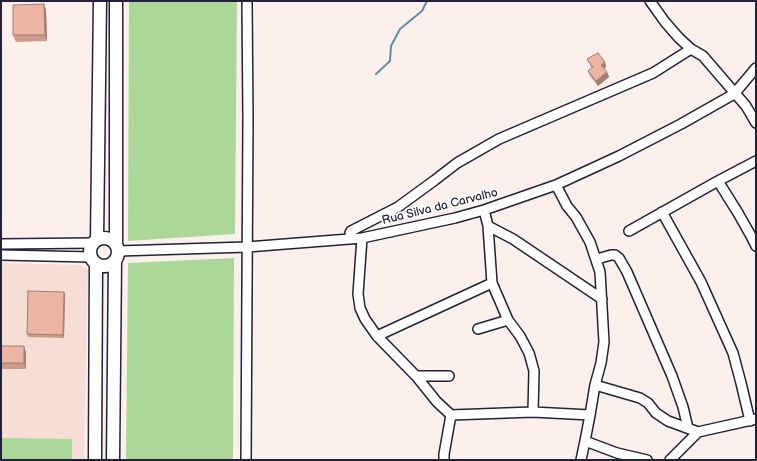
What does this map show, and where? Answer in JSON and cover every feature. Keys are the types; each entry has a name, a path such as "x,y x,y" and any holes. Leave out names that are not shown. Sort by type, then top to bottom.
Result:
{"main road":[{"path":"95,460 94,260 90,251 95,241 100,1"},
{"path":"113,460 116,252 116,1"},
{"path":"94,260 105,266 110,264 116,252 112,240 103,237 95,241"}],"street":[{"path":"246,460 248,126 247,1"},
{"path":"650,1 679,38 691,49 702,56 746,106 756,123"},
{"path":"350,239 351,231 398,207 457,163 485,147 506,136 653,73 691,49"},
{"name":"Rua Silva da Carvalho","path":"116,252 247,247 362,238 456,218 484,210 556,185 626,153 734,94 756,68"},
{"path":"629,231 756,161"},
{"path":"718,181 756,246"},
{"path":"556,185 567,206 576,217 590,242 600,272 604,342 581,460"},
{"path":"484,210 488,226 492,283 508,320 520,336 530,353 532,360 534,370 533,412"},
{"path":"662,212 701,282 733,353 753,420 698,432 670,460"},
{"path":"488,226 513,239 602,299"},
{"path":"362,238 358,294 360,308 365,319 377,336 416,376 437,402 451,415 533,412 590,415"},
{"path":"1,244 95,241"},
{"path":"1,255 94,260"},
{"path":"597,260 611,255 616,255 619,258 672,376 683,407 688,428"},
{"path":"377,336 492,283"},
{"path":"478,328 508,320"},
{"path":"416,376 449,376"},
{"path":"595,385 640,398 648,403 656,413 668,421 698,432"},
{"path":"444,460 451,415"},
{"path":"585,440 617,453 647,460"}],"shaded area":[{"path":"1,263 81,265 88,269 84,460 1,460"}],"green space":[{"path":"129,1 237,1 235,234 128,241"},
{"path":"234,258 233,460 126,460 128,263"},
{"path":"2,438 72,439 72,460 2,460"}],"building":[{"path":"44,4 45,35 13,35 13,5"},
{"path":"598,53 605,62 601,65 607,72 596,81 588,71 594,66 592,67 587,59"},
{"path":"28,291 64,292 63,335 27,334"},
{"path":"1,346 24,346 24,363 1,363"}],"waterway":[{"path":"376,74 390,61 391,46 400,29 422,11 427,1"}]}
